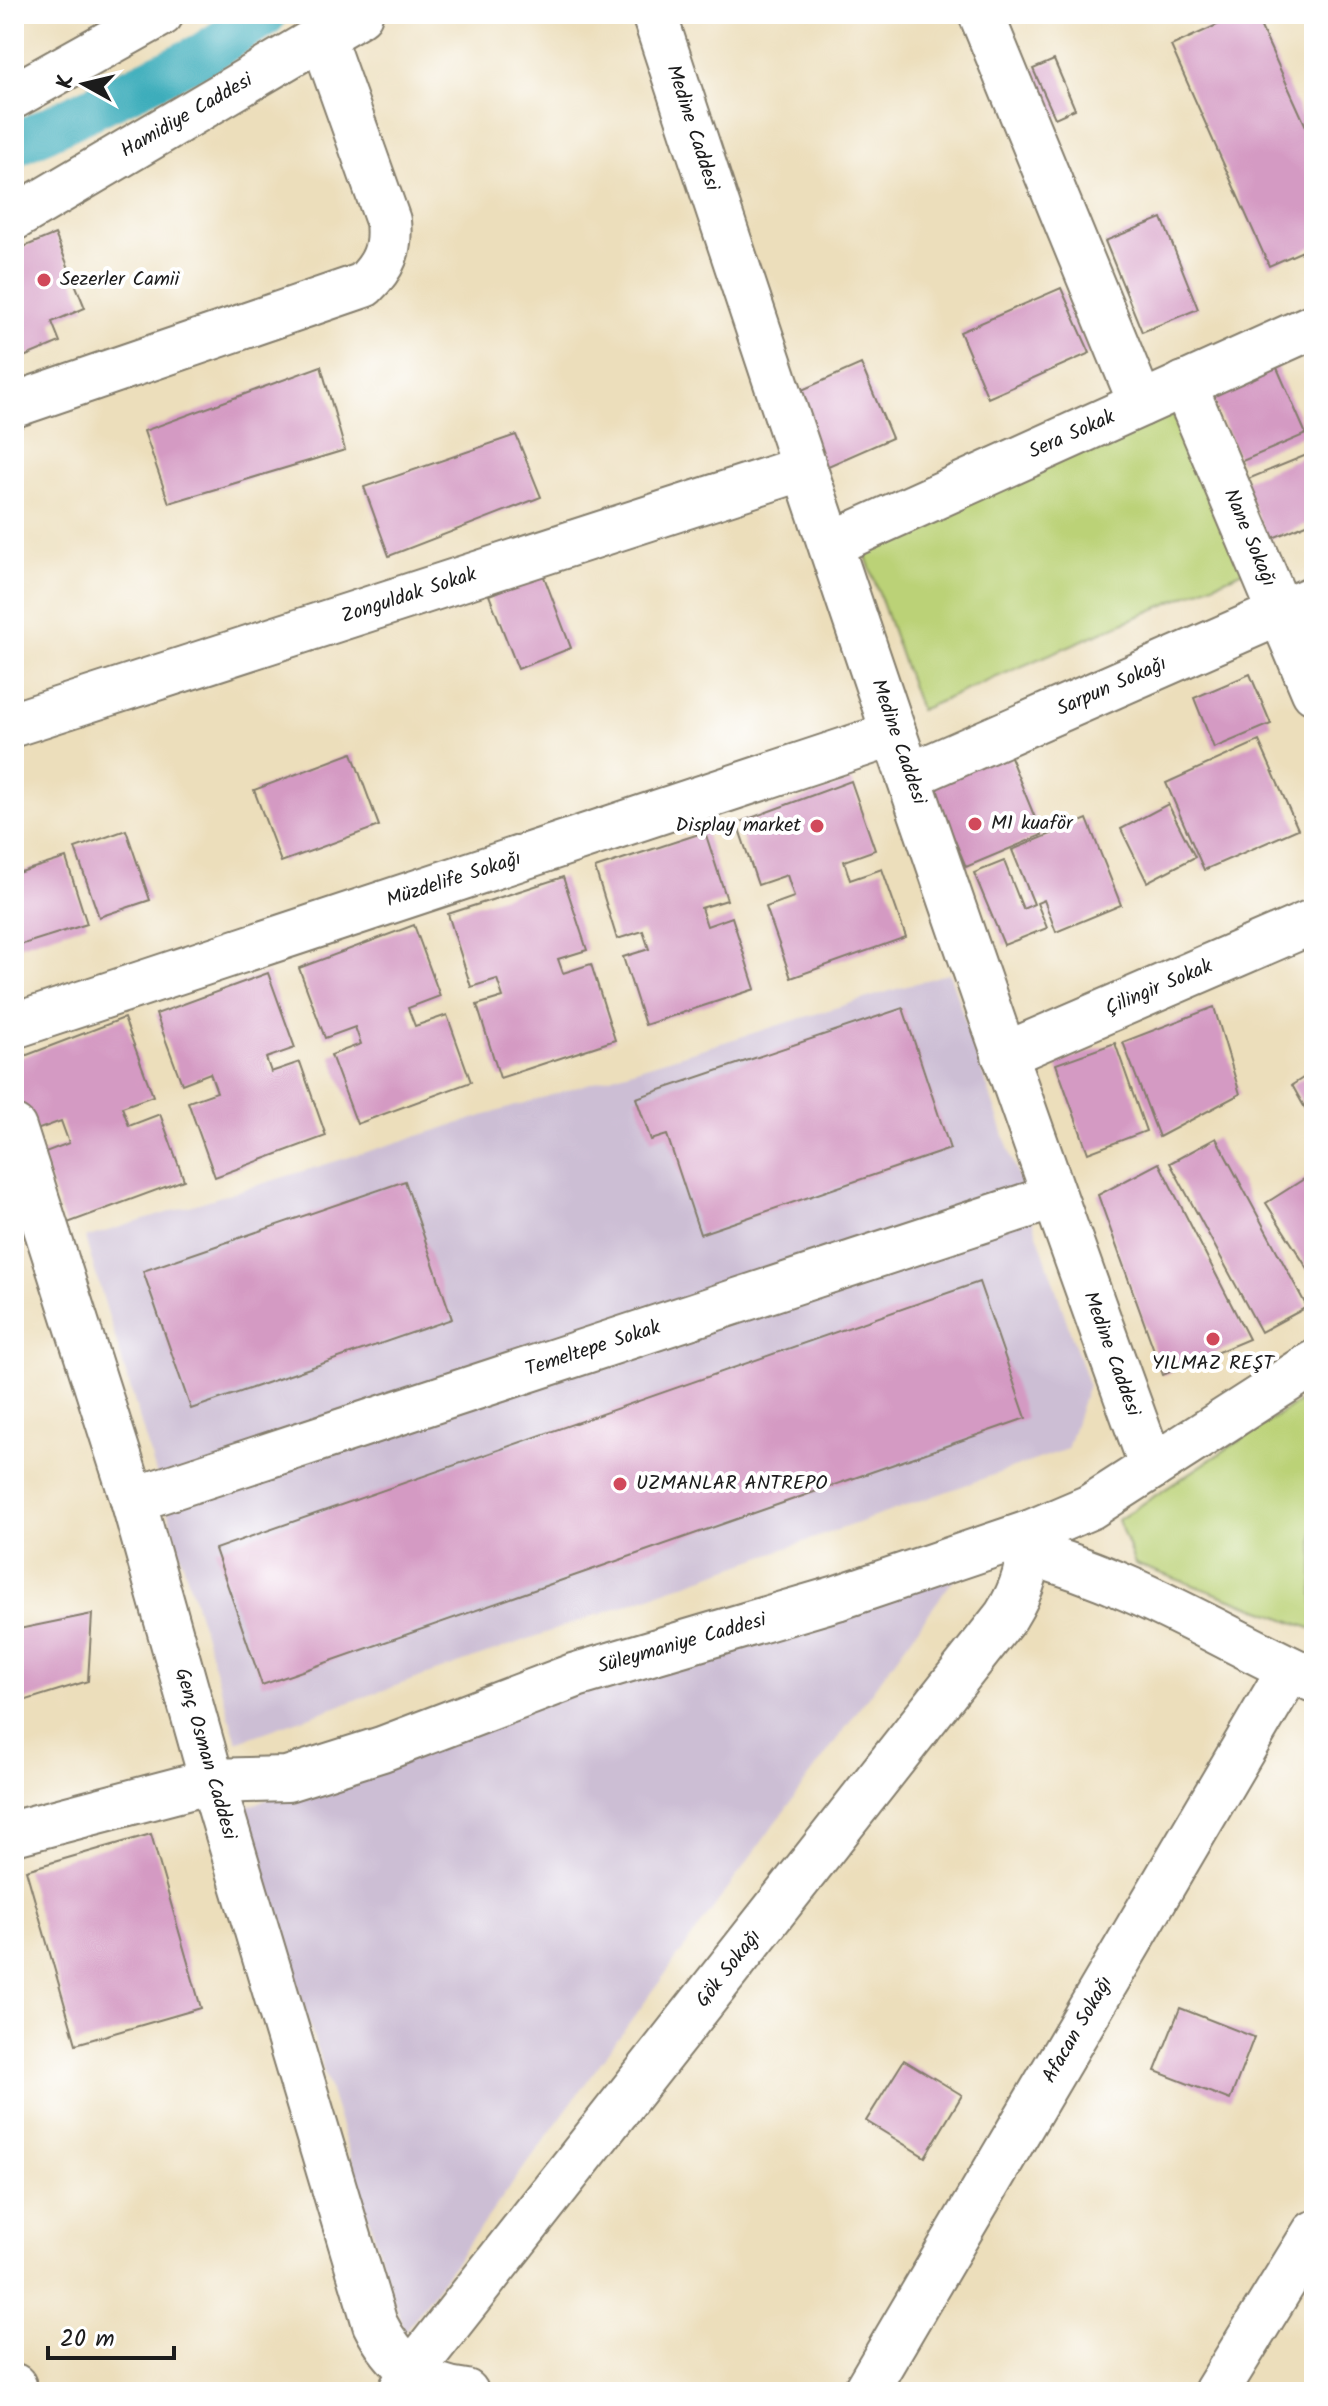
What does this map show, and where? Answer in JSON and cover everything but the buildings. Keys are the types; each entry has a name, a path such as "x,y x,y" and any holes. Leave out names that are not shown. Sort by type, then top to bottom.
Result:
{"street":[{"path":"14,96 161,14"},
{"name":"Hamidiye Caddesi","path":"14,218 360,14"},
{"name":"Medine Caddesi","path":"654,14 804,468 1004,1055 1152,1467"},
{"path":"981,14 1141,404"},
{"path":"14,405 364,285 377,272 386,257 390,239 388,221 322,36"},
{"name":"Sera Sokak","path":"831,544 1314,326"},
{"name":"Nane Sokağı","path":"1184,384 1297,605 1314,692"},
{"name":"Zonguldak Sokak","path":"14,724 804,468"},
{"name":"Sarpun Sokağı","path":"909,776 1297,605"},
{"name":"Müzdelife Sokağı","path":"14,1026 894,734"},
{"name":"Çilingir Sokak","path":"1004,1055 1314,921"},
{"name":"Genç Osman Caddesi","path":"14,1128 133,1500 212,1781 375,2324 406,2382 431,2383 466,2392"},
{"name":"Temeltepe Sokak","path":"133,1500 1053,1197"},
{"name":"Süleymaniye Caddesi","path":"14,1833 212,1781 287,1779 382,1749 576,1675 1029,1543 1314,1363"},
{"path":"1029,1543 1138,1591 1302,1674"},
{"name":"Gök Sokağı","path":"406,2382 1006,1616 1018,1596 1029,1543"},
{"name":"Afacan Sokağı","path":"865,2392 1302,1674"},
{"path":"1216,2392 1314,2233"},
{"path":"14,2386 16,2392"}],"shaded area":[{"path":"949,973 1088,1384 1067,1449 237,1742 85,1238"},
{"path":"975,1550 404,2332 243,1808"}],"green space":[{"path":"1160,392 1260,564 920,710 857,531"},
{"path":"1314,1392 1313,1629 1135,1564 1118,1520"}],"waterway":[{"path":"14,145 204,54 265,14"}],"place":[{"name":"Sezerler Camii","path":"44,280"},
{"name":"M1 kuaför","path":"975,824"},
{"name":"Display market","path":"817,826"},
{"name":"YILMAZ REŞT","path":"1213,1339"},
{"name":"UZMANLAR ANTREPO","path":"620,1484"}]}
